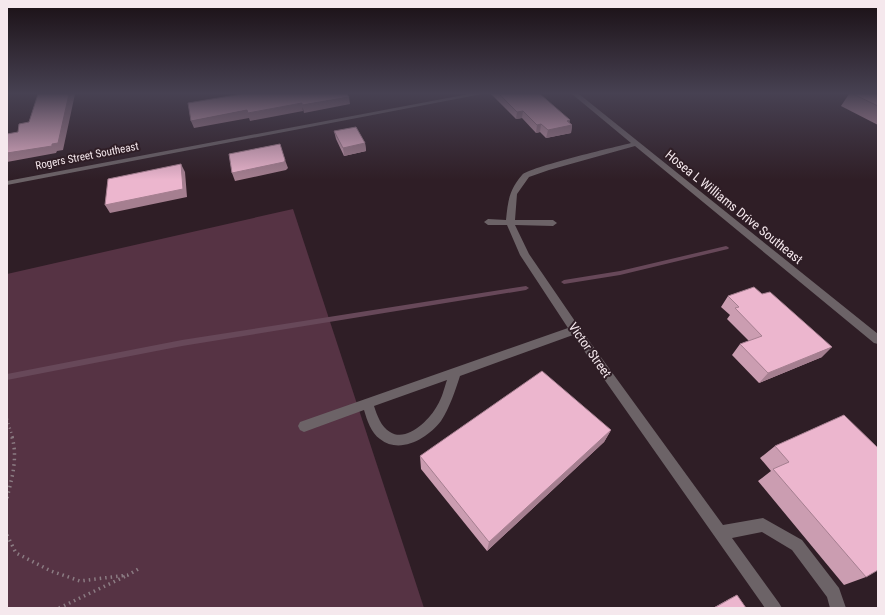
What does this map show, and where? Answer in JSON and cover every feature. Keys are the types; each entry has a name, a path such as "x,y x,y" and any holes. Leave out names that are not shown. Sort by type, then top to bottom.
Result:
{"street":[{"name":"Rogers Street Southeast","path":"7,183 327,123"},
{"name":"Hosea L Williams Drive Southeast","path":"610,123 878,340"},
{"path":"510,223 513,194 526,175 546,168 636,144"},
{"path":"488,222 553,223"},
{"name":"Victor Street","path":"510,223 525,255 575,330 774,608"},
{"path":"304,426 455,374 575,330"},
{"path":"367,404 375,422 384,435 394,440 408,439 424,431 437,418 448,399 455,374"},
{"path":"720,532 763,525 797,545 834,593 838,608"}],"path":[{"path":"7,419 14,439 16,468 7,498"},
{"path":"7,535 16,553 51,571 80,581 128,575"},
{"path":"59,608 140,568"}],"shaded area":[{"path":"293,209 424,608 7,608 7,274"}],"building":[{"path":"63,123 58,143 52,144 52,146 7,153 7,134 18,132 19,124"},
{"path":"535,123 569,123 572,125 548,130 541,124 537,125"},
{"path":"356,127 365,143 343,148 334,131"},
{"path":"280,144 285,160 284,162 232,173 229,154"},
{"path":"181,164 183,189 105,205 108,179"},
{"path":"754,287 762,294 770,292 832,347 768,373 740,344 762,336 735,308 739,307 728,296"},
{"path":"542,371 611,430 489,542 420,456"},
{"path":"844,415 878,448 878,570 866,577 773,469 789,462 775,446"},
{"path":"737,595 746,608 714,608"}],"waterway":[{"path":"564,282 620,273 726,248"},
{"path":"7,377 182,343 526,288"}]}
